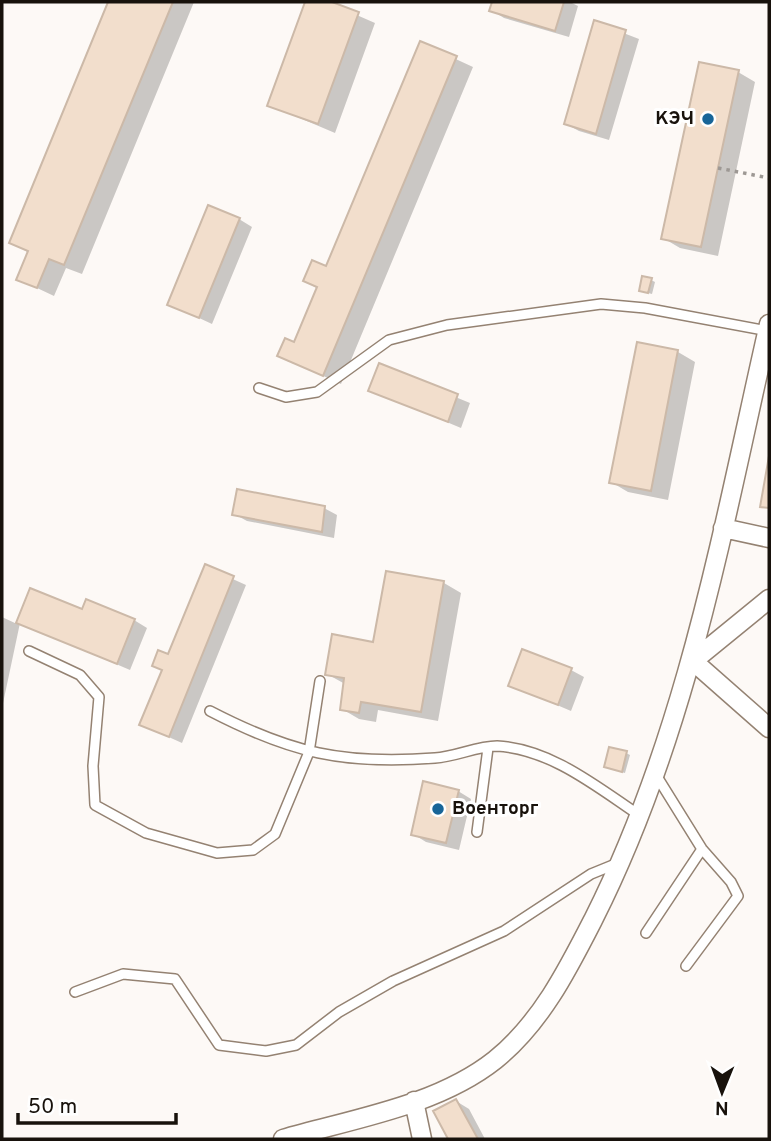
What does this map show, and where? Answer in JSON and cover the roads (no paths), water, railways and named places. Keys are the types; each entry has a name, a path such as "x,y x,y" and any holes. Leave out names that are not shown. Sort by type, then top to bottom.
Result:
{"street":[{"path":"283,1139 414,1101 476,1073 497,1058 533,1021 565,977 623,861 656,775 693,662 769,328"},
{"path":"723,528 769,538"},
{"path":"693,662 769,599"},
{"path":"693,662 769,728"},
{"path":"414,1101 422,1139"}],"lane":[{"path":"259,388 286,397 317,392 389,340 447,325 601,303 769,328"},
{"path":"29,651 80,675 99,697 93,766 95,805 146,833 217,853 253,850 275,834 309,752 320,681"},
{"path":"210,711 293,749 370,762 439,758 496,746 547,757 641,816"},
{"path":"477,832 488,748"},
{"path":"656,775 702,849 731,882 738,896 686,966"},
{"path":"646,933 702,849"},
{"path":"75,992 123,974 175,979 219,1045 266,1051 296,1045 349,1006 393,981 504,931 592,874 623,861"}],"place":[{"name":"КЭЧ","path":"708,119"},
{"name":"Военторг","path":"438,809"}]}
